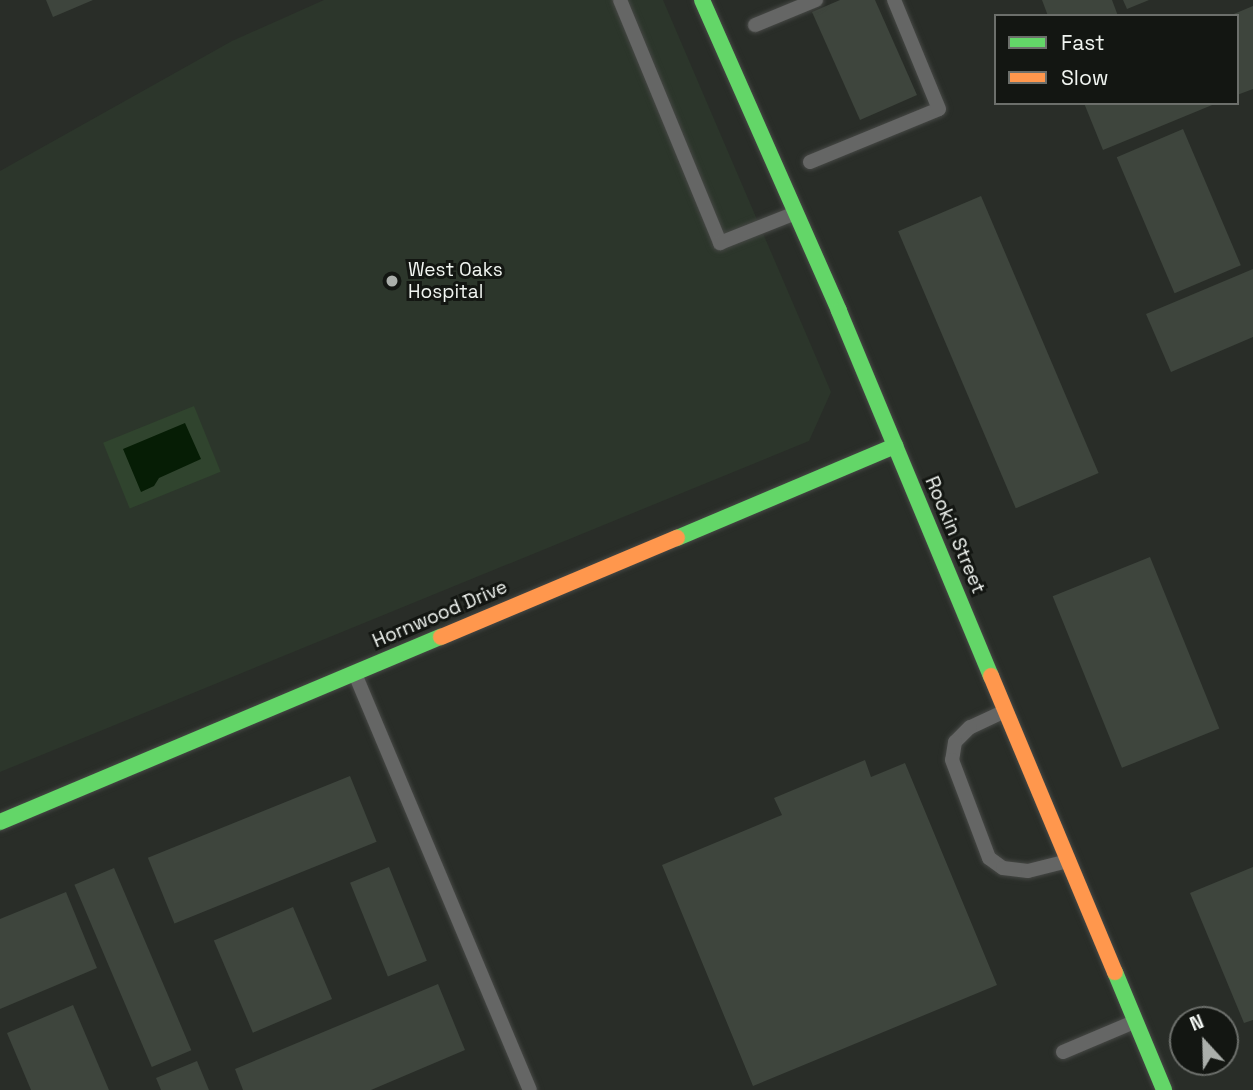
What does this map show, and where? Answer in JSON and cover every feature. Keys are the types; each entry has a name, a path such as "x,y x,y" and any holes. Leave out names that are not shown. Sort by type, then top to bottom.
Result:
{"street":[{"name":"Rookin Street","path":"702,0 797,213 1164,1090"},
{"name":"Hornwood Drive","path":"0,822 895,446"}],"lane":[{"path":"620,0 720,243 797,213"},
{"path":"755,25 816,0"},
{"path":"810,162 939,109 894,0"},
{"path":"354,673 530,1090"},
{"path":"1006,710 970,727 955,742 952,760 989,859 1003,868 1028,871 1068,860"},
{"path":"1063,1052 1135,1021"}],"shaded area":[{"name":"West Oaks Hospital","path":"324,0 663,0 831,392 809,441 0,772 0,171 232,41"},
{"path":"194,406 221,472 130,509 103,443"},
{"path":"185,423 201,459 159,478 154,486 141,492 123,449"}],"building":[{"path":"46,0 93,0 53,17"},
{"path":"840,0 875,0 917,95 860,120 812,12"},
{"path":"1042,0 1112,0 1117,14 1047,14"},
{"path":"1123,0 1149,0 1127,9"},
{"path":"1253,6 1253,89 1239,94 1239,14 1234,14"},
{"path":"1085,105 1212,105 1103,150"},
{"path":"1183,129 1241,265 1175,293 1117,157"},
{"path":"981,196 1099,473 1016,508 898,231"},
{"path":"1253,269 1253,337 1171,372 1146,314"},
{"path":"1150,557 1219,729 1122,768 1053,596"},
{"path":"865,760 871,777 905,763 997,985 753,1086 662,865 782,815 774,798"},
{"path":"350,776 377,842 174,923 148,858"},
{"path":"389,867 427,961 388,976 350,883"},
{"path":"1253,867 1253,1020 1244,1023 1190,893"},
{"path":"114,868 191,1050 152,1067 74,885"},
{"path":"66,892 97,968 0,1009 0,919"},
{"path":"293,907 332,999 253,1033 214,941"},
{"path":"438,984 465,1050 371,1090 243,1090 235,1069"},
{"path":"73,1005 109,1090 31,1090 7,1033"},
{"path":"197,1061 209,1090 161,1090 156,1078"}],"traffic: fast":[{"path":"702,0 839,311 991,676"},
{"path":"677,538 895,446"},
{"path":"0,822 441,637"},
{"path":"1115,972 1164,1090"}],"traffic: slow":[{"path":"441,637 677,538"},
{"path":"991,676 1115,972"}],"place":[{"name":"West Oaks Hospital","path":"392,281"}]}
